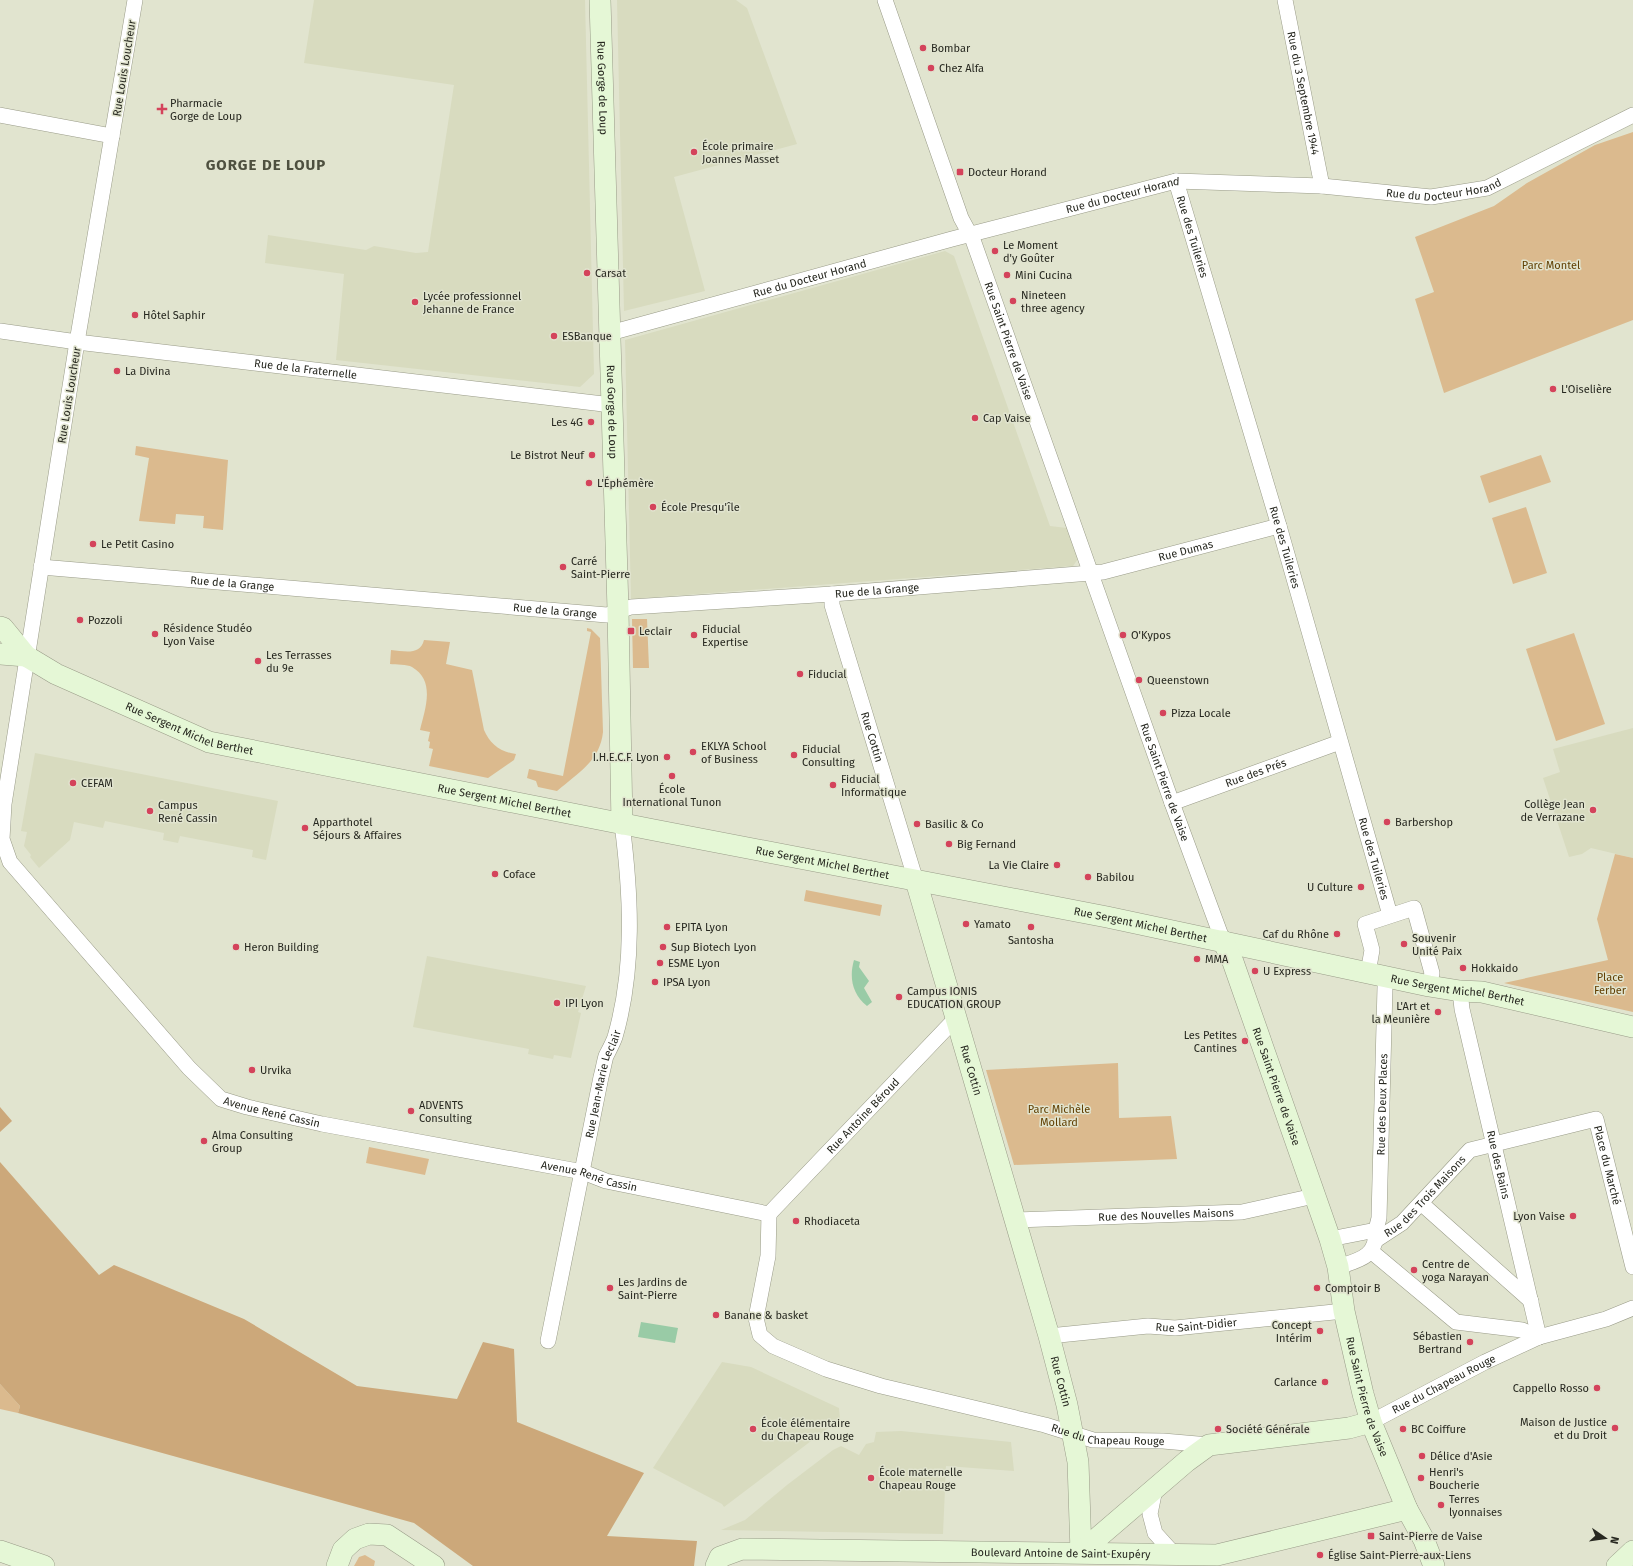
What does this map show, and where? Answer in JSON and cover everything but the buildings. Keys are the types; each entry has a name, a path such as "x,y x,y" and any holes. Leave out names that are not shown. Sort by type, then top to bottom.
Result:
{"street":[{"name":"Rue Louis Loucheur","path":"26,656 135,0"},
{"name":"Rue Gorge de Loup","path":"600,0 618,610 622,824"},
{"name":"Rue Saint Pierre de Vaise","path":"885,0 961,218 970,235 1092,573 1172,803 1232,962 1330,1239 1338,1267 1344,1311 1371,1422 1407,1509 1422,1536 1434,1566"},
{"name":"Rue du 3 Septembre 1944","path":"1285,0 1322,186"},
{"path":"0,115 112,136"},
{"name":"Rue du Docteur Horand","path":"610,333 1176,180 1322,186 1431,197 1487,188 1633,115"},
{"name":"Rue des Tuileries","path":"1176,180 1279,526 1390,915"},
{"name":"Rue de la Fraternelle","path":"0,331 77,342 612,405"},
{"name":"Rue Dumas","path":"1092,573 1103,572 1279,526"},
{"name":"Rue de la Grange","path":"41,567 606,615 631,607 832,594 1092,573"},
{"name":"Rue Cottin","path":"832,594 835,612 957,1017 1049,1336 1078,1462 1081,1552"},
{"name":"Rue Sergent Michel Berthet","path":"0,627 3,628 26,656 56,674 209,742 1223,941 1429,986 1460,991 1482,992 1633,1027"},
{"name":"Rue Sergent Michel Berthet","path":"0,654 26,656"},
{"name":"Avenue René Cassin","path":"26,656 4,804 2,839 10,862 189,1068 221,1099 322,1124 583,1172 606,1182 769,1214"},
{"name":"Rue des Prés","path":"1172,803 1340,742"},
{"name":"Rue Jean-Marie Leclair","path":"548,1341 603,1071 606,1058 615,1038 627,978 629,950 628,873 622,824"},
{"path":"1390,915 1414,908 1432,973 1429,986"},
{"name":"Rue des Deux Places","path":"1375,1241 1379,1218 1385,987 1378,975 1365,924 1390,915"},
{"name":"Rue des Bains","path":"1460,991 1462,1009 1539,1337"},
{"name":"Rue Antoine Béroud","path":"769,1214 957,1017"},
{"name":"Place du Marché","path":"1494,1144 1596,1119 1633,1267"},
{"name":"Rue des Trois Maisons","path":"1338,1267 1362,1258 1375,1241 1402,1223 1422,1204 1470,1150 1494,1144"},
{"name":"Rue des Nouvelles Maisons","path":"1015,1220 1242,1212 1314,1196"},
{"path":"1422,1204 1531,1301"},
{"name":"Rue du Chapeau Rouge","path":"769,1214 768,1256 756,1318 760,1335 766,1341 826,1369 881,1386 1072,1432 1093,1440 1163,1441 1209,1446 1349,1428 1371,1422 1485,1362 1539,1337 1606,1319 1633,1308"},
{"path":"1330,1239 1375,1241 1456,1322 1522,1330 1539,1337"},
{"name":"Rue Saint-Didier","path":"1049,1336 1148,1326 1175,1328 1344,1311"},
{"path":"1081,1552 1154,1489 1209,1446"},
{"path":"1154,1489 1150,1514 1155,1533 1174,1554"},
{"name":"Boulevard Antoine de Saint-Exupéry","path":"716,1566 720,1558 742,1549 988,1554 1081,1552 1217,1556 1407,1509"},
{"path":"337,1566 343,1550 355,1539 369,1534 387,1535 434,1566"},
{"path":"0,1551 44,1566"},
{"path":"1617,1566 1633,1551"}],"shaded area":[{"path":"314,0 585,0 594,374 580,387 336,360 344,274 265,263 268,235 366,250 374,246 416,253 428,252 454,85 304,63"},
{"name":"École primaire Joannes Masset","path":"617,0 736,0 747,8 797,144 674,177 705,291 624,311"},
{"path":"945,251 954,256 1050,526 1067,528 1078,559 1073,566 631,599 625,340"},
{"name":"Collège Jean de Verrazane","path":"1633,728 1633,858 1591,848 1582,854 1569,857 1543,778 1560,772 1553,749"},
{"name":"Campus René Cassin","path":"35,753 278,801 266,860 252,857 253,850 180,836 178,843 163,840 164,833 105,821 103,828 74,822 70,840 39,868 30,857 31,855 24,846 27,832 21,831"},
{"path":"427,956 586,986 578,1012 581,1013 571,1058 554,1055 553,1059 528,1054 529,1049 413,1027"},
{"path":"854,960 860,962 859,967 869,981 864,988 872,1002 867,1006 858,996 853,985 852,973"},
{"path":"0,1107 12,1121 0,1132"},
{"path":"0,1162 99,1275 114,1265 244,1319 357,1386 457,1399 483,1342 514,1349 517,1422 644,1473 607,1536 697,1541 694,1566 473,1566 414,1523 18,1413 20,1406 0,1384"},
{"path":"641,1322 678,1328 675,1343 638,1337"},
{"name":"École élémentaire du Chapeau Rouge","path":"722,1362 751,1367 839,1408 840,1419 724,1507 722,1504 653,1468"},
{"name":"École maternelle Chapeau Rouge","path":"901,1431 1011,1442 1014,1471 946,1466 943,1534 721,1530 745,1520 787,1485 833,1450 841,1446 859,1455 866,1444 874,1442 876,1432"}],"green space":[{"name":"Parc Montel","path":"1633,132 1633,320 1444,393 1415,299 1434,292 1415,237 1494,206 1527,183 1595,145"},
{"path":"136,446 228,460 223,530 203,528 204,516 176,514 175,524 139,521 149,458 135,455"},
{"path":"1541,455 1551,482 1489,503 1480,476"},
{"path":"1526,507 1547,573 1513,584 1492,518"},
{"path":"632,619 647,619 649,668 633,668"},
{"path":"587,628 591,629 600,638 603,732 601,742 598,751 587,766 557,791 538,787 536,781 527,778 529,769 563,776 591,632 587,631"},
{"path":"1574,633 1605,724 1556,741 1526,649"},
{"path":"424,640 450,642 446,664 472,670 486,735 500,749 516,754 514,760 488,778 429,766 433,749 429,748 430,742 428,741 430,732 420,730 427,696 424,680 419,673 410,666 390,664 391,650 415,650 422,645"},
{"name":"Place Ferber","path":"1615,854 1633,858 1633,1012 1504,983 1608,960 1597,919"},
{"path":"806,890 882,905 880,916 804,901"},
{"name":"Parc Michèle Mollard","path":"1118,1063 1119,1118 1171,1116 1177,1159 1014,1165 986,1070"},
{"path":"369,1147 429,1159 425,1175 366,1163"},
{"path":"0,1384 20,1406 18,1413 0,1409"},
{"path":"365,1555 375,1561 374,1566 354,1566 359,1557"}],"place":[{"name":"Bombar","path":"923,48"},
{"name":"Chez Alfa","path":"931,68"},
{"name":"Pharmacie Gorge de Loup","path":"162,109"},
{"name":"École primaire Joannes Masset","path":"694,152"},
{"name":"Docteur Horand","path":"960,172"},
{"name":"Le Moment d'y Goûter","path":"995,251"},
{"name":"Carsat","path":"587,273"},
{"name":"Mini Cucina","path":"1007,275"},
{"name":"Nineteen three agency","path":"1013,301"},
{"name":"Lycée professionnel Jehanne de France","path":"415,302"},
{"name":"Hôtel Saphir","path":"135,315"},
{"name":"ESBanque","path":"554,336"},
{"name":"La Divina","path":"117,371"},
{"name":"L'Oiselière","path":"1553,389"},
{"name":"Cap Vaise","path":"975,418"},
{"name":"Les 4G","path":"591,422"},
{"name":"Le Bistrot Neuf","path":"592,455"},
{"name":"L'Éphémère","path":"589,483"},
{"name":"École Presqu'île","path":"653,507"},
{"name":"Le Petit Casino","path":"93,544"},
{"name":"Carré Saint-Pierre","path":"563,567"},
{"name":"Pozzoli","path":"80,620"},
{"name":"Leclair","path":"631,631"},
{"name":"Résidence Studéo Lyon Vaise","path":"155,634"},
{"name":"Fiducial Expertise","path":"694,635"},
{"name":"O'Kypos","path":"1123,635"},
{"name":"Les Terrasses du 9e","path":"258,661"},
{"name":"Fiducial","path":"800,674"},
{"name":"Queenstown","path":"1139,680"},
{"name":"Pizza Locale","path":"1163,713"},
{"name":"EKLYA School of Business","path":"693,752"},
{"name":"Fiducial Consulting","path":"794,755"},
{"name":"I.H.E.C.F. Lyon","path":"667,757"},
{"name":"École International Tunon","path":"672,776"},
{"name":"CEFAM","path":"73,783"},
{"name":"Fiducial Informatique","path":"833,785"},
{"name":"Collège Jean de Verrazane","path":"1593,810"},
{"name":"Campus René Cassin","path":"150,811"},
{"name":"Barbershop","path":"1387,822"},
{"name":"Basilic & Co","path":"917,824"},
{"name":"Apparthotel Séjours & Affaires","path":"305,828"},
{"name":"Big Fernand","path":"949,844"},
{"name":"La Vie Claire","path":"1057,865"},
{"name":"Coface","path":"495,874"},
{"name":"Babilou","path":"1088,877"},
{"name":"U Culture","path":"1361,887"},
{"name":"Yamato","path":"966,924"},
{"name":"EPITA Lyon","path":"667,927"},
{"name":"Santosha","path":"1031,927"},
{"name":"Caf du Rhône","path":"1337,934"},
{"name":"Souvenir Unité Paix","path":"1404,944"},
{"name":"Heron Building","path":"236,947"},
{"name":"Sup Biotech Lyon","path":"663,947"},
{"name":"MMA","path":"1197,959"},
{"name":"ESME Lyon","path":"660,963"},
{"name":"Hokkaido","path":"1463,968"},
{"name":"U Express","path":"1255,971"},
{"name":"IPSA Lyon","path":"655,982"},
{"name":"Campus IONIS EDUCATION GROUP","path":"899,997"},
{"name":"IPI Lyon","path":"557,1003"},
{"name":"L'Art et la Meunière","path":"1438,1012"},
{"name":"Les Petites Cantines","path":"1245,1041"},
{"name":"Urvika","path":"252,1070"},
{"name":"ADVENTS Consulting","path":"411,1111"},
{"name":"Alma Consulting Group","path":"204,1141"},
{"name":"Lyon Vaise","path":"1573,1216"},
{"name":"Rhodiaceta","path":"796,1221"},
{"name":"Centre de yoga Narayan","path":"1414,1270"},
{"name":"Les Jardins de Saint-Pierre","path":"610,1288"},
{"name":"Comptoir B","path":"1317,1288"},
{"name":"Banane & basket","path":"716,1315"},
{"name":"Concept Intérim","path":"1320,1331"},
{"name":"Sébastien Bertrand","path":"1470,1342"},
{"name":"Carlance","path":"1325,1382"},
{"name":"Cappello Rosso","path":"1597,1388"},
{"name":"Maison de Justice et du Droit","path":"1615,1428"},
{"name":"École élémentaire du Chapeau Rouge","path":"753,1429"},
{"name":"Société Générale","path":"1218,1429"},
{"name":"BC Coiffure","path":"1403,1429"},
{"name":"Délice d'Asie","path":"1422,1456"},
{"name":"École maternelle Chapeau Rouge","path":"871,1478"},
{"name":"Henri's Boucherie","path":"1421,1478"},
{"name":"Terres lyonnaises","path":"1441,1505"},
{"name":"Saint-Pierre de Vaise","path":"1371,1536"},
{"name":"Église Saint-Pierre-aux-Liens","path":"1320,1555"}],"district":[{"name":"GORGE DE LOUP","path":"266,165"}]}
